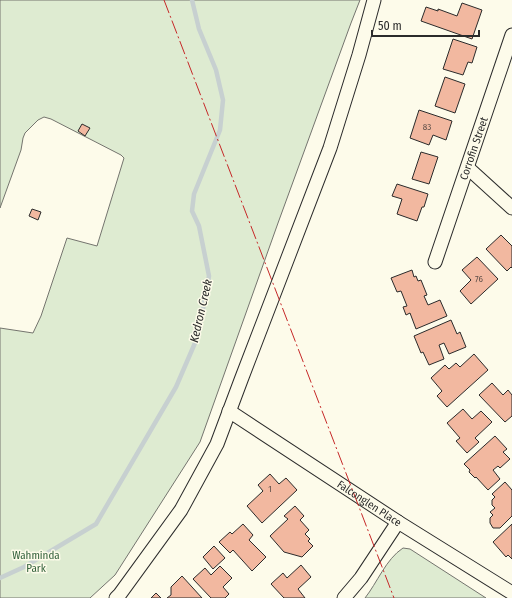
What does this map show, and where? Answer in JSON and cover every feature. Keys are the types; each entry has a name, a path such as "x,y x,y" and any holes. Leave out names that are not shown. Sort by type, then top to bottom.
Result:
{"street":[{"path":"116,598 181,510 217,444 330,148 359,55 374,0"},
{"name":"Corrofin Street","path":"435,262 512,35"},
{"path":"468,168 512,208"},
{"name":"Falconglen Place","path":"229,411 398,522 512,593"},
{"path":"344,598 361,578 398,522"}],"green space":[{"name":"Wahminda Park","path":"0,0 360,0 200,442 115,575 90,598 0,598 0,328 33,333 41,316 67,238 97,246 124,158 121,155 51,119 44,117 38,120 25,133 21,150 0,208"},
{"path":"403,548 410,549 486,598 365,598 392,558"}],"building":[{"path":"462,3 482,10 472,39 421,21 426,7 438,11 438,9 457,16"},
{"path":"453,39 477,47 472,63 468,62 463,75 443,69"},
{"path":"445,77 465,84 455,113 435,106"},
{"path":"419,110 452,121 446,140 433,135 429,145 410,138"},
{"path":"82,124 90,128 85,136 78,131"},
{"path":"421,152 438,157 429,184 412,179"},
{"path":"397,184 428,194 424,207 422,207 417,221 397,214 402,199 392,196"},
{"path":"32,209 41,212 38,220 29,216"},
{"path":"501,235 512,246 512,268 511,267 507,271 486,249"},
{"path":"477,257 498,279 471,304 460,291 471,280 462,270"},
{"path":"412,270 414,277 416,276 418,281 421,280 427,295 424,296 428,305 440,300 447,316 416,329 410,313 406,315 403,307 407,306 401,291 397,292 391,278"},
{"path":"451,320 457,334 460,332 466,347 449,354 444,343 439,345 444,359 429,365 423,352 421,353 414,336"},
{"path":"474,354 488,370 447,407 437,396 442,391 431,378 445,365 449,369 456,363 460,367"},
{"path":"492,383 503,395 508,390 512,395 512,416 505,422 479,395"},
{"path":"463,409 472,419 481,411 492,422 475,438 479,442 467,453 456,441 460,438 447,423"},
{"path":"495,436 507,449 503,452 510,459 500,468 498,466 493,470 500,479 488,490 469,472 470,470 464,464"},
{"path":"270,474 279,484 286,478 297,490 262,523 247,506 263,491 258,485"},
{"path":"505,482 512,490 512,516 500,528 493,528 490,523 490,518 493,515 490,512 495,508 492,505 492,500 495,497 492,494"},
{"path":"295,506 304,516 300,520 309,530 305,534 310,539 308,541 313,546 302,557 284,552 270,536 288,519 284,516"},
{"path":"243,524 253,535 249,540 266,557 252,571 233,550 230,553 219,542 230,532 232,534"},
{"path":"512,524 512,559 508,555 506,557 493,542"},
{"path":"214,546 225,558 213,569 203,557"},
{"path":"301,565 311,577 298,589 305,598 284,598 271,584 283,573 287,578"},
{"path":"220,566 232,578 223,587 229,594 225,598 211,598 193,579 205,568 211,575"},
{"path":"182,576 202,598 167,598 171,595 171,587"},
{"path":"156,593 161,598 151,598"}],"waterway":[{"name":"Kedron Creek","path":"0,578 24,567 96,524 176,387 198,336 209,276 199,226 192,211 194,194 220,130 223,100 216,70 199,29 192,0"}],"power":[{"path":"164,0 394,598"}]}
